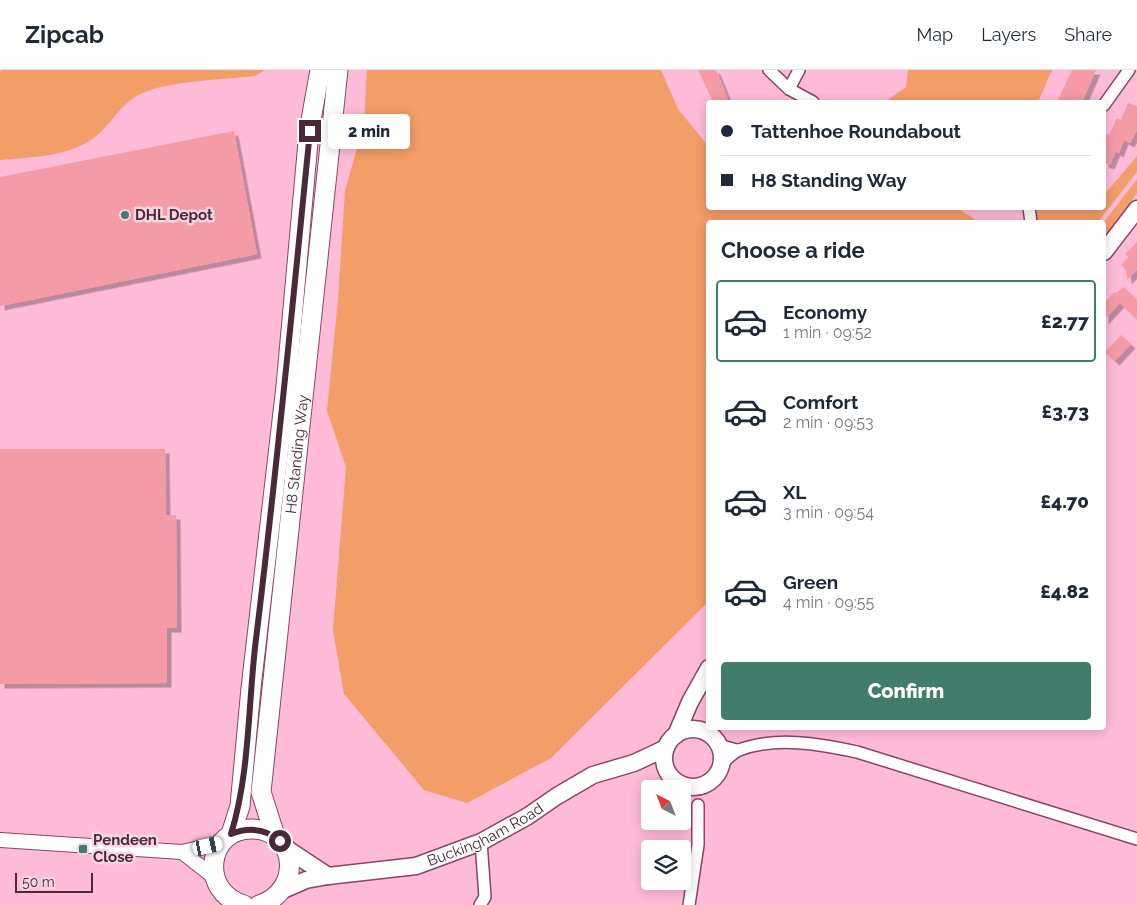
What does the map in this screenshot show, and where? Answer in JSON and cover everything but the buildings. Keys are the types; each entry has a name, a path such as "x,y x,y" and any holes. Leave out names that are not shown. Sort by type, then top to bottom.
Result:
{"highway":[{"name":"H8 Standing Way","path":"219,890 216,854 226,839 240,806 246,734 286,386 310,131 320,70"},
{"name":"H8 Standing Way","path":"283,890 288,880 290,869 261,792 338,70"},
{"path":"226,839 253,829 280,841"},
{"path":"219,890 226,897 244,905"},
{"path":"265,904 283,890"}],"main road":[{"path":"1106,249 1137,209"},
{"path":"670,775 664,759 666,748 676,735 690,702 706,673"},
{"path":"634,763 670,775 683,785 697,787 710,782 721,765 718,745 703,731 690,702"},
{"path":"676,735 689,730 703,731"},
{"name":"Buckingham Road","path":"283,890 306,880 328,876 416,866 481,842 528,816 593,775 634,763 666,748"},
{"path":"280,841 328,876"}],"street":[{"path":"769,70 790,89 809,100"},
{"path":"790,89 799,70"},
{"path":"1106,102 1129,70"},
{"path":"718,745 737,750 768,744 794,742 858,752 1137,839"},
{"path":"721,765 737,750"},
{"path":"689,905 698,845 698,805"},
{"path":"0,840 182,852 226,839"},
{"path":"480,905 484,897 481,842"},
{"path":"182,852 219,890"}],"shaded area":[{"path":"265,70 255,76 177,84 147,91 129,101 100,133 85,144 50,155 0,160 0,71"},
{"path":"367,70 661,70 678,109 706,143 706,210 960,210 976,220 706,220 706,604 551,758 467,803 424,790 344,694 333,630 346,467 327,411 338,299 345,191 364,124"},
{"path":"908,70 1052,70 1039,100 888,100 906,87"},
{"path":"1137,156 1137,172 1100,220 1037,220 1036,210 1106,210 1106,193"},
{"path":"1137,179 1137,193 1106,236 1106,220"}],"place":[{"name":"DHL Depot","path":"125,215"},
{"name":"Pendeen Close","path":"83,849"}],"route":[{"path":"280,841 275,836 264,831 253,829 231,834 240,806 251,688 286,386 310,131"}]}
